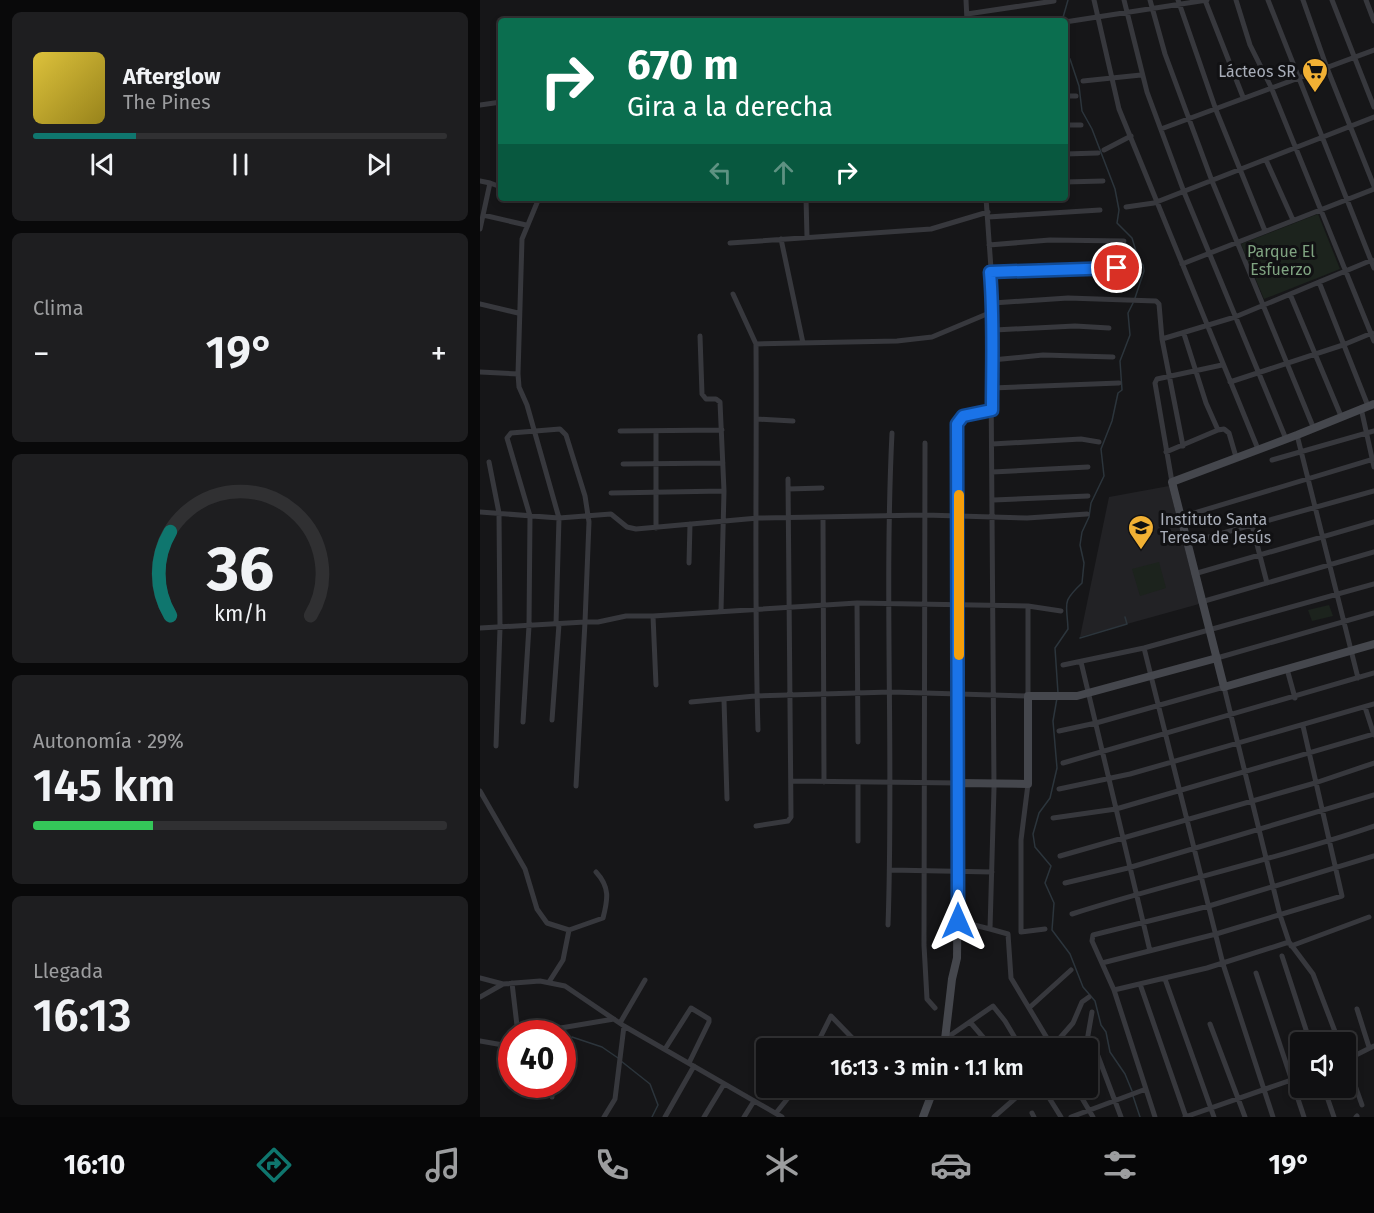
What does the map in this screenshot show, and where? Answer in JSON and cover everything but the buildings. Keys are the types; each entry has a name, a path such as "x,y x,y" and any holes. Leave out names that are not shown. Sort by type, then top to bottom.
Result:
{"street":[{"path":"966,0 967,18"},
{"path":"1094,0 1119,109 1159,201 1206,326 1258,449"},
{"path":"1124,0 1141,75 1184,192 1286,439"},
{"path":"1150,0 1165,54 1212,181 1314,429"},
{"path":"1068,22 1179,2 1206,0 1243,98"},
{"path":"1236,0 1251,45 1271,87 1374,341"},
{"path":"1268,0 1373,260 1374,268"},
{"path":"1182,264 1374,188 1303,0"},
{"path":"1332,0 1374,107"},
{"path":"1366,0 1374,21"},
{"path":"966,14 1054,1"},
{"path":"1179,2 1216,110 1264,231"},
{"path":"1161,129 1374,50"},
{"path":"1083,81 1141,75"},
{"path":"1068,96 1076,96"},
{"path":"480,105 498,102"},
{"path":"1126,207 1159,201 1184,192 1374,117"},
{"path":"1068,125 1081,125"},
{"path":"1104,150 1131,136"},
{"path":"1068,154 1098,153"},
{"path":"1266,160 1293,220"},
{"path":"480,181 498,186"},
{"path":"1068,182 1103,181"},
{"path":"480,229 490,183"},
{"path":"538,201 522,239 518,313 518,374 519,387 559,518 558,624 552,720"},
{"path":"806,201 807,237"},
{"path":"986,201 995,330 992,360 994,783 990,928"},
{"path":"730,243 930,229 988,214 1100,210"},
{"path":"483,214 526,225"},
{"path":"781,239 803,343"},
{"path":"989,245 1050,240 1124,241"},
{"path":"1162,339 1235,317 1373,260"},
{"path":"990,272 1117,268 1136,273"},
{"path":"1318,282 1368,406 1366,433 1374,467"},
{"path":"733,294 756,344 758,518 755,609 758,730"},
{"path":"1290,294 1341,416"},
{"path":"993,303 1068,298 1150,299 1159,304 1162,339 1183,446"},
{"path":"480,304 518,313"},
{"path":"756,344 897,341 932,337 994,310"},
{"path":"995,330 1066,326 1109,328"},
{"path":"1230,382 1259,374 1372,333"},
{"path":"1184,334 1218,430"},
{"path":"700,336 702,394 706,399 716,399 720,402 724,491 721,611"},
{"path":"992,360 1043,355 1113,357"},
{"path":"1222,365 1157,379 1155,383 1166,452 1186,543 1239,744 1264,857 1280,915 1290,944 1313,974 1335,1032"},
{"path":"480,372 518,374"},
{"path":"992,388 1119,383"},
{"path":"1172,482 1314,429 1368,406"},
{"path":"945,1038 952,979 957,958 958,921 959,515 957,424 963,416 992,410"},
{"path":"757,419 793,421"},
{"path":"523,722 529,626 530,516 507,438 511,434 534,430 560,429 566,435 585,496 588,515 576,786"},
{"path":"1166,452 1224,429 1229,433 1236,457"},
{"path":"620,431 722,430"},
{"path":"656,431 656,528"},
{"path":"1272,460 1374,431"},
{"path":"888,925 892,782 890,604 892,433"},
{"path":"1297,435 1310,478 1322,536 1358,678"},
{"path":"992,444 1081,440 1099,442"},
{"path":"925,443 925,983 927,999 935,1008"},
{"path":"1180,517 1373,460"},
{"path":"489,462 499,513 500,628 495,746"},
{"path":"623,464 723,463"},
{"path":"992,472 1088,467"},
{"path":"756,826 790,820 788,479"},
{"path":"788,489 822,488"},
{"path":"611,492 724,491"},
{"path":"1186,543 1374,491"},
{"path":"993,500 1088,496"},
{"path":"480,512 559,518 611,514 627,527 656,528 723,520 788,517 959,515 1028,518 1087,514"},
{"path":"823,518 824,782"},
{"path":"1194,573 1374,522"},
{"path":"689,562 690,524"},
{"path":"1252,525 1267,583"},
{"path":"1201,602 1374,552"},
{"path":"1063,665 1144,648 1208,628 1374,584"},
{"path":"480,628 597,622 626,616 857,603 1028,606 1061,611"},
{"path":"857,603 858,742"},
{"path":"1021,932 1022,840 1028,784 1028,606"},
{"path":"691,702 757,696 891,692 1058,697 1089,693 1374,613"},
{"path":"653,616 656,685"},
{"path":"1059,730 1096,723 1374,644"},
{"path":"1144,648 1223,964 1273,1117"},
{"path":"1081,662 1104,750 1128,868 1150,951"},
{"path":"1287,669 1295,698"},
{"path":"1063,763 1374,674"},
{"path":"724,700 727,799"},
{"path":"1059,789 1110,779 1374,704"},
{"path":"1053,818 1116,809 1374,735 1365,707"},
{"path":"1102,963 1216,934 1342,896 1303,726"},
{"path":"1060,856 1251,802 1374,763"},
{"path":"791,781 1028,784"},
{"path":"858,782 858,841"},
{"path":"480,791 525,869 537,909 547,923 568,930 603,918 608,893 603,880 596,872"},
{"path":"1065,883 1128,868 1374,795"},
{"path":"1072,914 1136,894 1201,878 1264,857 1329,841 1374,826"},
{"path":"1155,1117 1114,990 1092,941 1093,935 1209,906 1374,856"},
{"path":"890,870 992,872"},
{"path":"1114,990 1223,964 1369,917"},
{"path":"958,921 1008,934 1045,929"},
{"path":"549,982 563,960 568,930"},
{"path":"1008,934 1011,978 1046,1038"},
{"path":"1282,956 1307,1032"},
{"path":"1029,1008 1071,970"},
{"path":"1256,973 1290,1074"},
{"path":"480,978 503,984 549,982 565,987 622,1024 782,1117"},
{"path":"1165,979 1214,1117"},
{"path":"604,1117 615,1099 622,1024 645,980"},
{"path":"512,983 516,1020"},
{"path":"480,997 503,984"},
{"path":"1140,984 1185,1117 1290,1081"},
{"path":"1060,1038 1073,1023 1082,1002 1089,997"},
{"path":"948,1038 993,1006 1015,1038"},
{"path":"665,1049 691,1008 709,1019 692,1065 665,1117"},
{"path":"1356,1055 1371,1047 1358,1009"},
{"path":"1088,1038 1092,1012"},
{"path":"820,1038 831,1016 852,1038"},
{"path":"576,1026 614,1019"},
{"path":"970,1022 984,1038"},
{"path":"1210,1024 1245,1117"},
{"path":"480,1041 498,1044"},
{"path":"1098,1056 1121,1117"},
{"path":"704,1117 724,1084"},
{"path":"1356,1088 1362,1105"},
{"path":"1071,1117 1146,1089"},
{"path":"776,1113 788,1098"},
{"path":"923,1117 929,1098"},
{"path":"994,1117 1016,1098"},
{"path":"1049,1098 1061,1117"},
{"path":"1082,1098 1093,1117"},
{"path":"1298,1098 1304,1117"},
{"path":"1327,1098 1334,1117"},
{"path":"744,1117 754,1101"}],"shaded area":[{"name":"Instituto Santa Teresa de Jesús","path":"1169,486 1199,604 1080,637 1109,497"}],"green space":[{"name":"Parque El Esfuerzo","path":"1318,214 1340,269 1264,299 1241,244"},
{"path":"1159,562 1166,588 1140,596 1132,569"},
{"path":"1329,605 1333,616 1312,621 1308,610"}],"waterway":[{"path":"1063,18 1068,0"},
{"path":"1068,57 1079,86 1082,111 1092,129 1115,189 1119,210 1117,223 1132,238 1139,261 1143,265 1144,271 1135,298"},
{"path":"1058,693 1055,648 1068,629 1066,608 1068,599 1082,583 1084,563 1080,545 1082,532 1089,517 1091,503 1104,476 1101,449 1112,421 1118,393 1122,390 1120,361 1130,335 1128,313 1133,303"},
{"path":"1080,638 1127,624 1125,617"},
{"path":"1057,698 1053,721 1057,768 1050,798 1039,813 1033,834 1035,847 1051,866 1045,883 1054,903 1052,930 1070,954 1083,987 1095,1001 1101,1025 1106,1032 1110,1052 1125,1074 1132,1091"},
{"path":"576,1038 602,1047 618,1058"},
{"path":"621,1061 650,1084 658,1105 652,1117"},
{"path":"1133,1096 1140,1117"}],"slow traffic":[{"path":"959,495 959,655"}],"place":[{"name":"Lácteos SR","path":"1315,94"},
{"name":"Instituto Santa Teresa de Jesús","path":"1141,551"}],"route":[{"path":"958,921 960,754 957,424 963,416 992,410 991,379 995,330 990,272 1117,268"}]}
